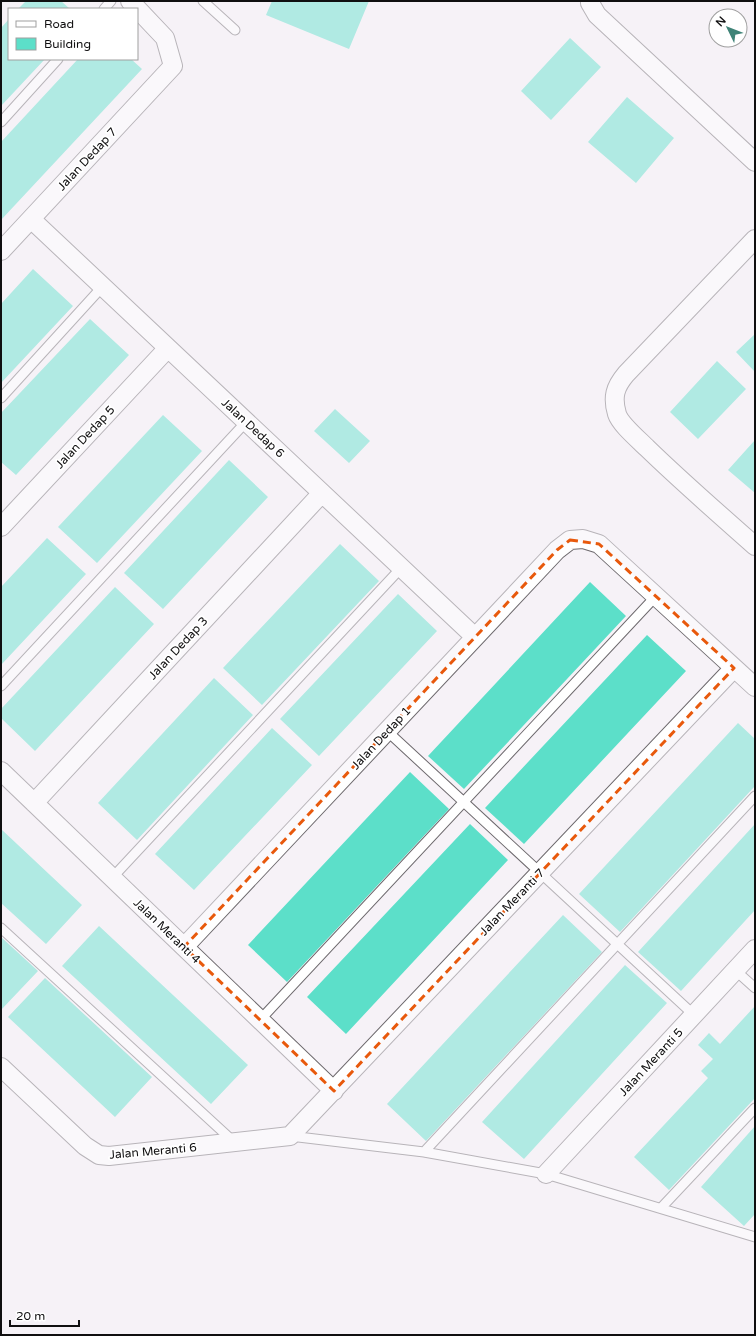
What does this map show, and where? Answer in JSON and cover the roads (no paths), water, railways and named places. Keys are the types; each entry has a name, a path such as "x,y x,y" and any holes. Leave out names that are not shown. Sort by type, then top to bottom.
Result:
{"street":[{"path":"591,1 590,3 597,15 755,162"},
{"name":"Jalan Dedap 7","path":"1,251 173,66 165,38 138,9"},
{"name":"Jalan Dedap 6","path":"31,219 475,637"},
{"path":"755,239 626,374 618,385 614,396 617,415 629,431 672,472 755,546"},
{"name":"Jalan Dedap 5","path":"1,527 168,348"},
{"name":"Jalan Dedap 3","path":"34,803 322,493"},
{"name":"Jalan Dedap 1","path":"184,947 557,550 570,540 583,539 599,544 656,596"},
{"path":"656,596 755,687"},
{"name":"Jalan Meranti 7","path":"290,1136 734,668"},
{"name":"Jalan Meranti 4","path":"1,771 334,1091"},
{"name":"Jalan Meranti 5","path":"546,1174 755,949"},
{"name":"Jalan Meranti 6","path":"1,1067 85,1146 99,1155 109,1156 290,1136"}],"lane":[{"path":"203,1 234,30"},
{"path":"1,122 57,60"},
{"path":"1,398 103,286"},
{"path":"1,686 246,422"},
{"path":"112,878 401,568"},
{"path":"260,1020 656,596"},
{"path":"387,731 694,1015"},
{"path":"424,1152 755,796"},
{"path":"1,928 235,1143"},
{"path":"735,970 755,988"},
{"path":"661,1208 755,1108"},
{"path":"290,1136 424,1152 546,1174 755,1237"}]}
